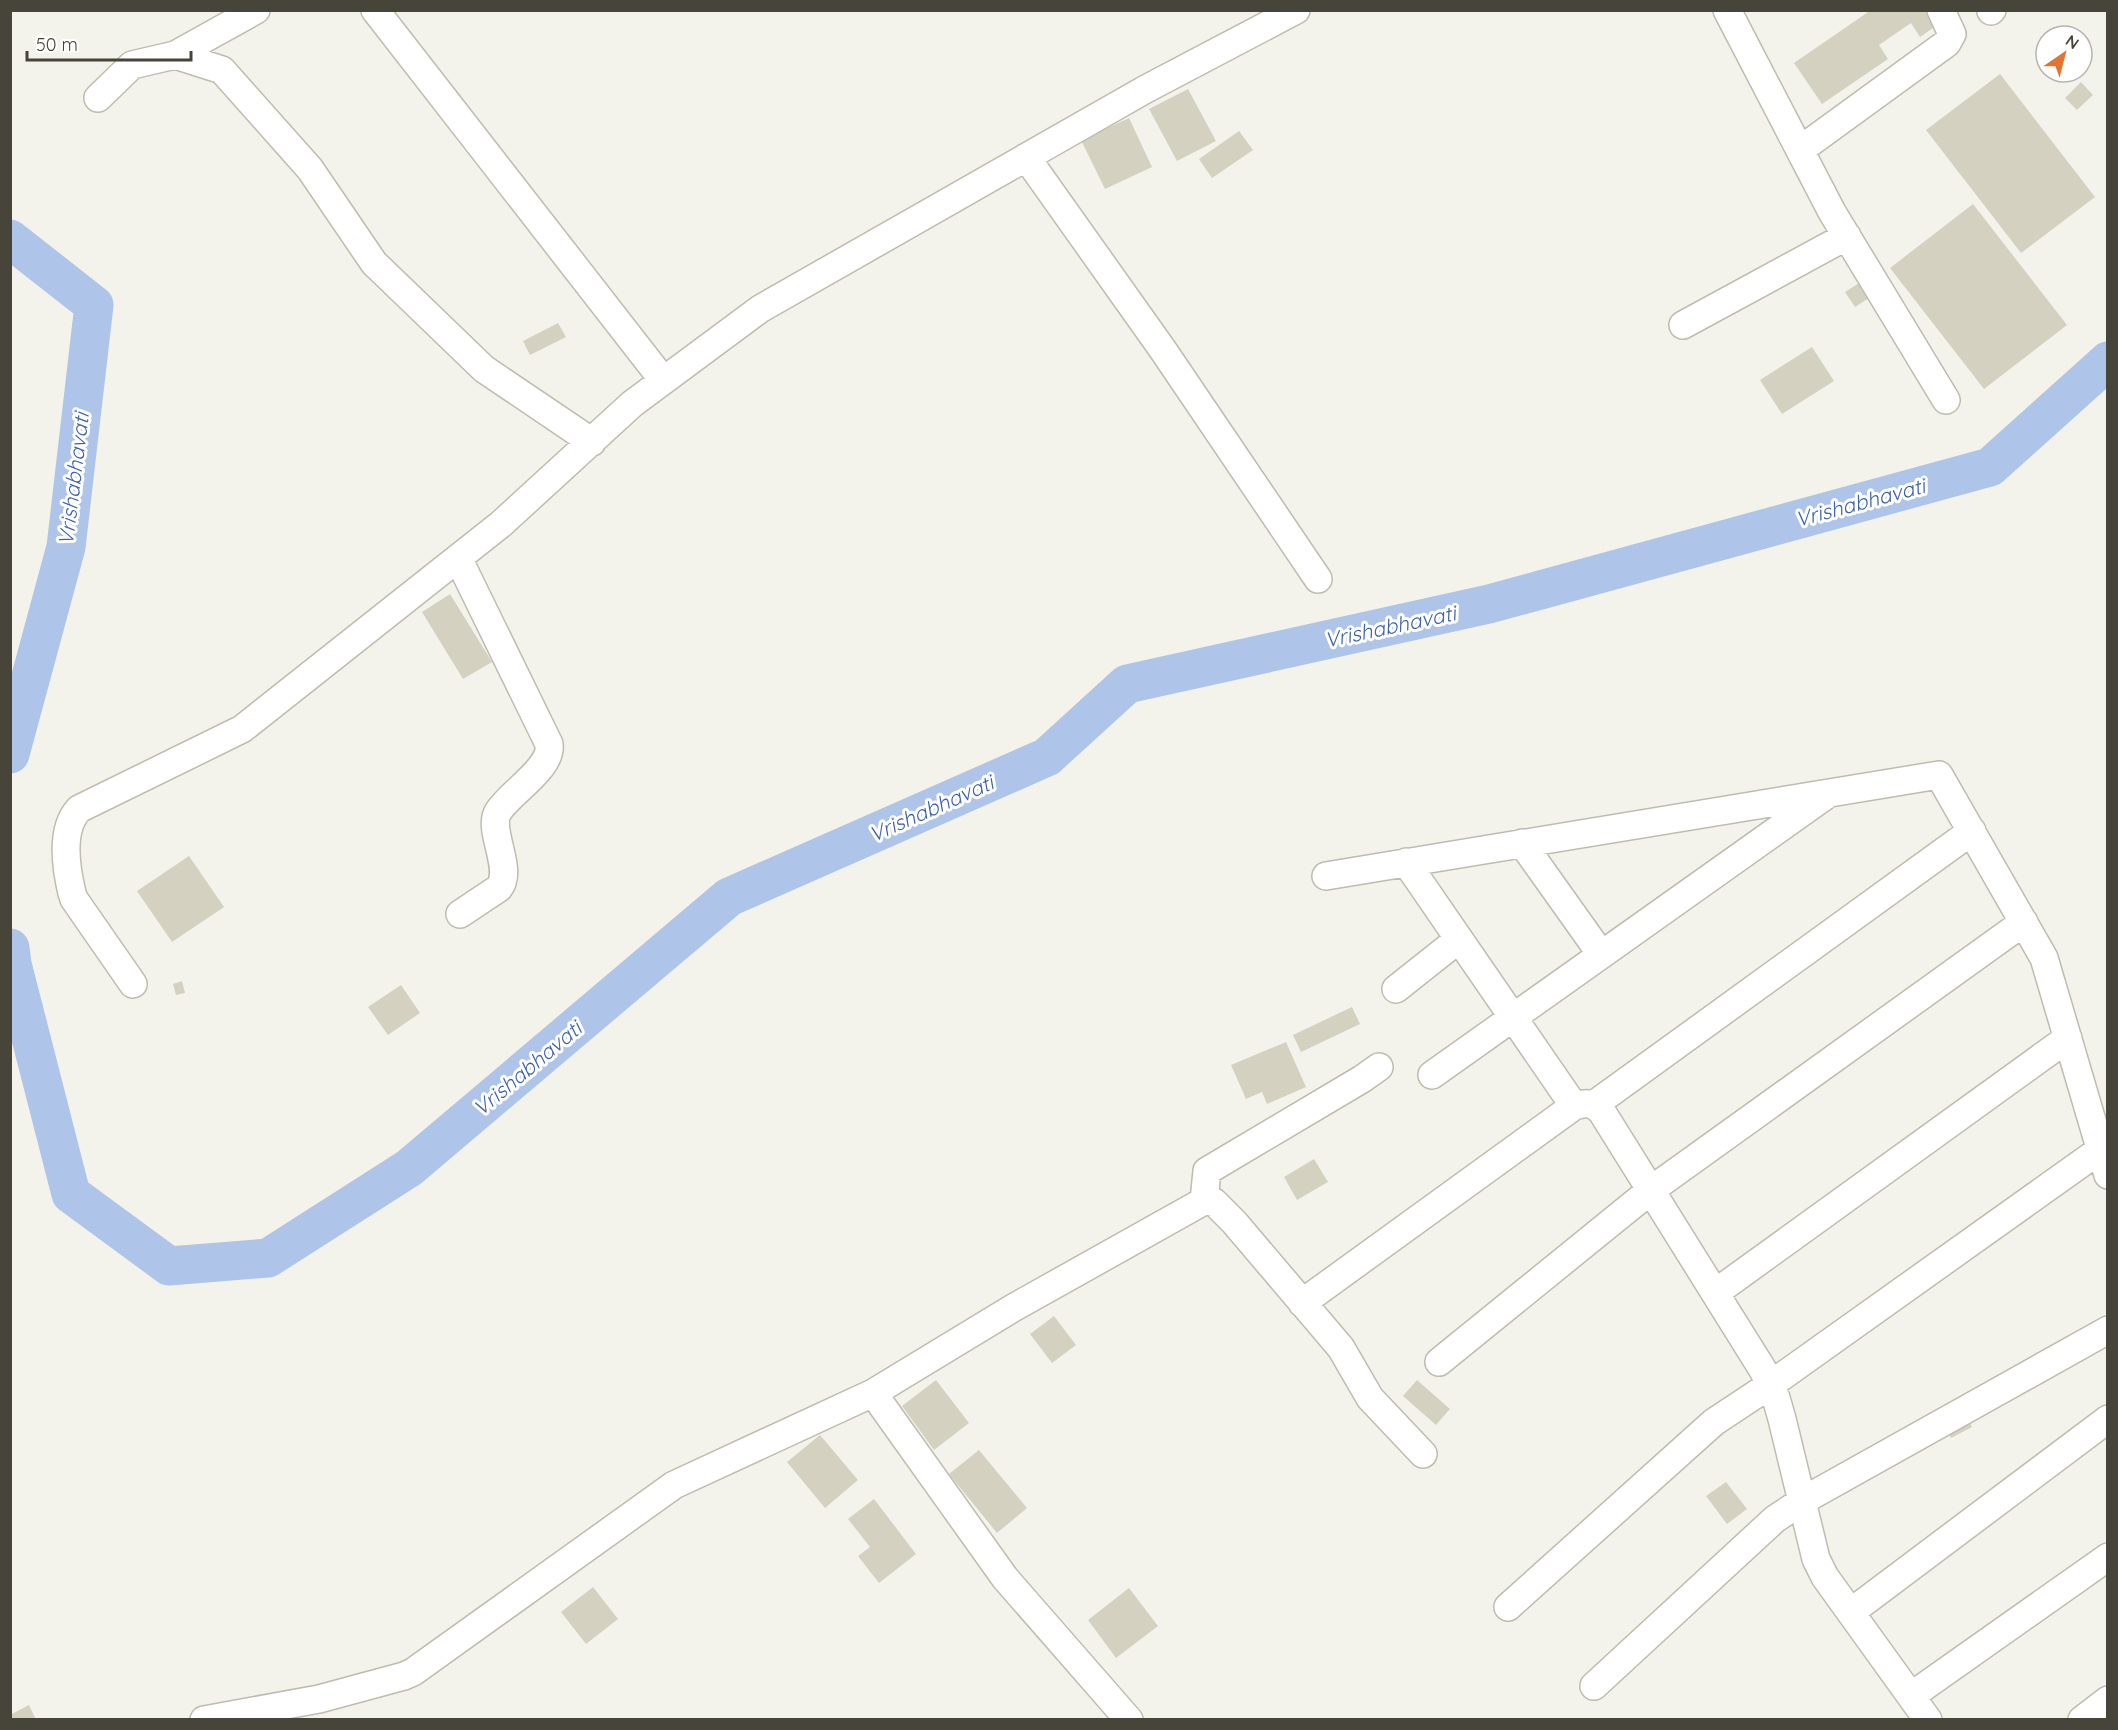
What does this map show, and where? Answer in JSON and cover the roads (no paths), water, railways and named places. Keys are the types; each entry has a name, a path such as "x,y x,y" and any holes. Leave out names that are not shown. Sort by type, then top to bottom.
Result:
{"street":[{"path":"98,98 132,65 175,55 255,10"},
{"path":"375,10 663,380"},
{"path":"133,984 74,899 70,886 66,845 74,815 85,805 242,729 501,524 632,404 760,309 1146,89 1296,10"},
{"path":"1727,10 1832,212 1946,400"},
{"path":"1800,150 1947,43 1952,34 1941,10"},
{"path":"175,55 222,70 310,169 374,263 484,369 592,442"},
{"path":"1026,157 1163,350 1318,579"},
{"path":"1683,325 1847,236"},
{"path":"458,558 550,750 544,763 497,813 496,825 504,874 503,883 460,914"},
{"path":"1326,876 1940,775 2044,958 2104,1163 1714,1422 1508,1607"},
{"path":"1432,1075 1829,793"},
{"path":"1302,1303 1972,831"},
{"path":"1522,843 1601,954"},
{"path":"1406,862 1512,1016 1584,1105 1602,1112 1763,1370 1782,1419 1816,1559 1825,1577 1928,1719"},
{"path":"1439,1362 1652,1190 2024,922"},
{"path":"1396,989 1459,939"},
{"path":"1715,1293 2068,1038"},
{"path":"1204,1200 1207,1171 1379,1067"},
{"path":"204,1719 319,1699 404,1676 666,1490 873,1393 1013,1308 1204,1200 1214,1202 1234,1222 1341,1348 1370,1398 1423,1454"},
{"path":"1594,1686 1775,1519 1802,1501 2108,1330"},
{"path":"873,1393 1005,1578 1129,1719"},
{"path":"1851,1612 2108,1419"},
{"path":"1911,1696 2108,1557"},
{"path":"2082,1719 2108,1700"}],"waterway":[{"name":"Vrishabhavati","path":"10,239 94,305 66,547 10,754"},
{"name":"Vrishabhavati","path":"10,948 12,964 71,1194 169,1266 268,1258 409,1168 729,897 1047,757 1127,684 1489,604 1990,467 2108,361"}]}
